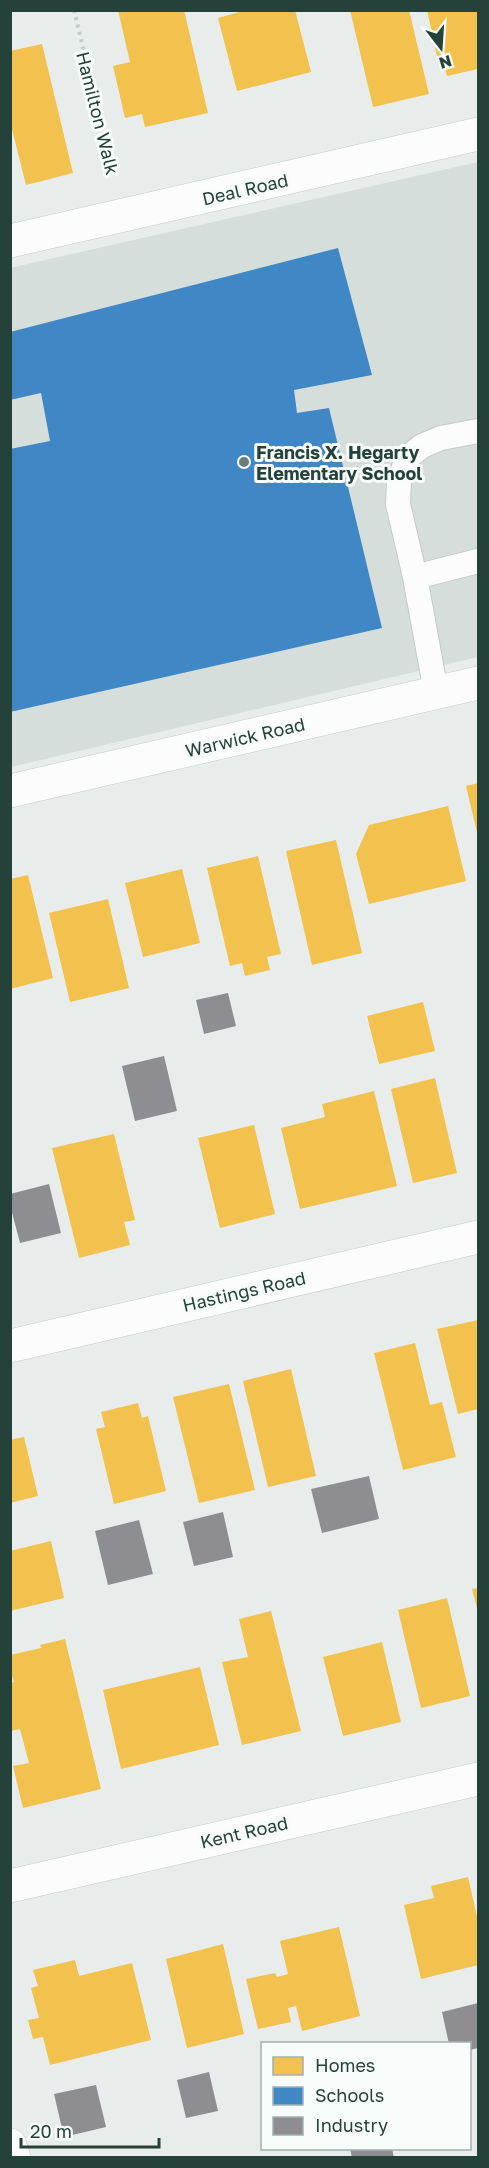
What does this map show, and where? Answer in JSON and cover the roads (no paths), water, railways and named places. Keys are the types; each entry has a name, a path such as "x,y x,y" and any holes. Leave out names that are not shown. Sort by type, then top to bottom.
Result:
{"street":[{"name":"Deal Road","path":"10,241 478,134"},
{"name":"Warwick Road","path":"10,790 478,683"},
{"name":"Hastings Road","path":"10,1346 478,1237"},
{"name":"Kent Road","path":"10,1886 478,1779"},
{"path":"10,2145 14,2157"}],"lane":[{"path":"436,692 424,637 415,577 398,504 399,482 407,458 422,446 441,438 478,431"},
{"path":"415,577 478,561"}],"place":[{"name":"Francis X. Hegarty Elementary School","path":"244,462"}]}
